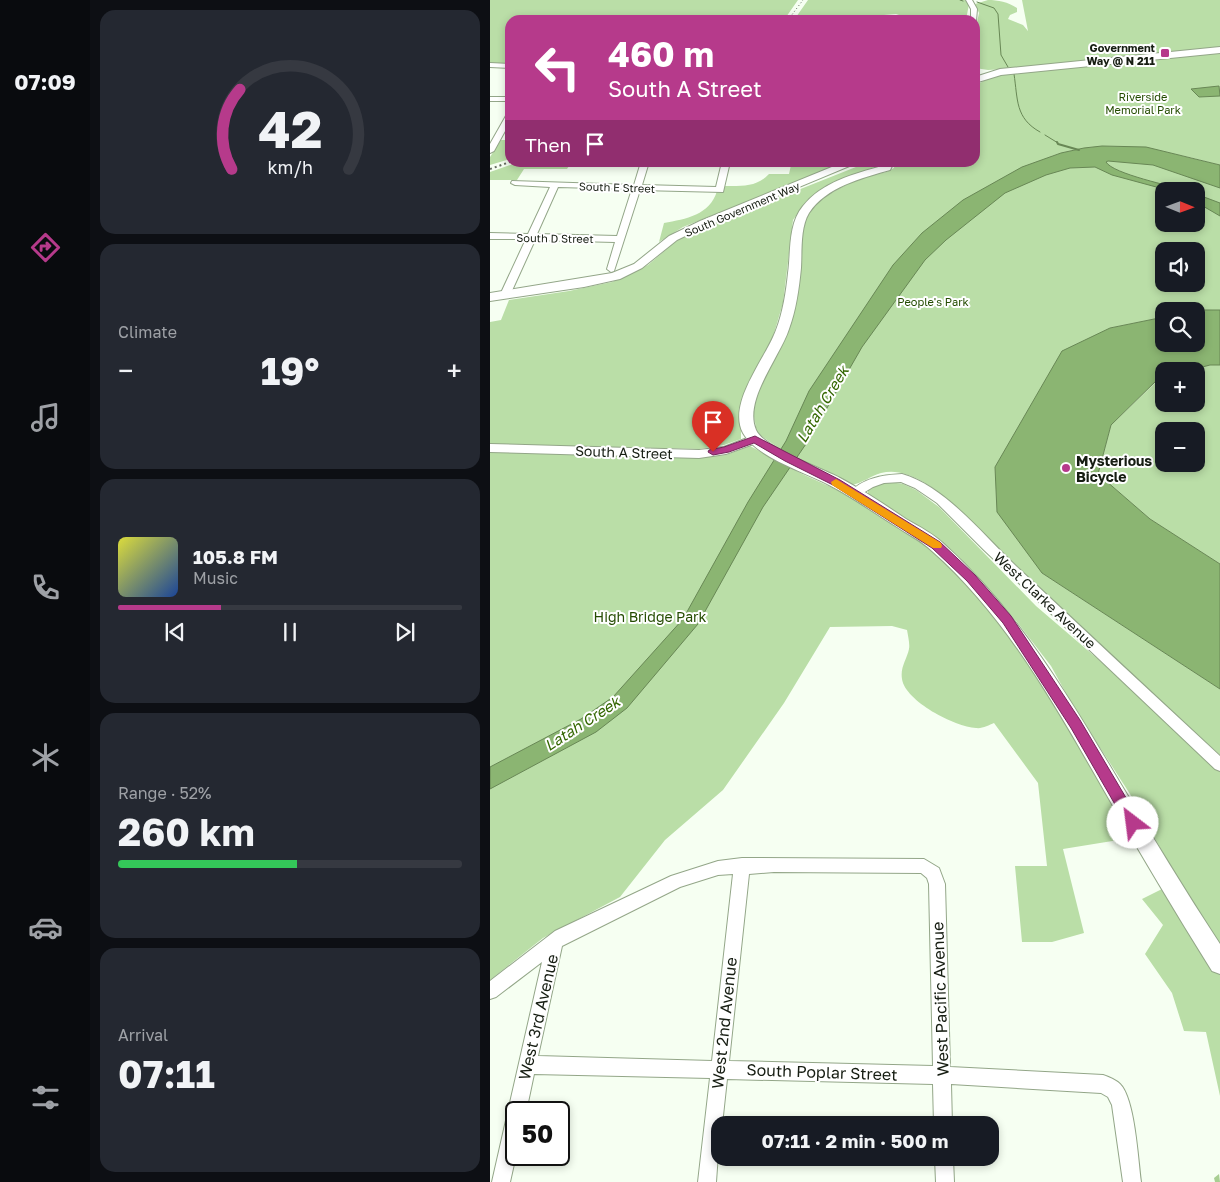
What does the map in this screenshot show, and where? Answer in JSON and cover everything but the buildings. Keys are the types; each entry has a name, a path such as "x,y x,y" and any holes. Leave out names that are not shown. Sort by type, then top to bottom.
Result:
{"main road":[{"path":"980,75 1220,50"},
{"name":"South Government Way","path":"490,297 584,283 616,276 638,266 667,242 681,234 842,167"},
{"path":"886,167 853,177 809,203 803,212 799,221 793,286 784,328 756,382 749,402 748,425 750,433 761,443 830,479 936,545 971,578 1007,619 1075,724 1152,856 1220,963"}],"street":[{"path":"969,0 974,9 974,15"},
{"path":"490,65 505,66"},
{"path":"490,99 505,99"},
{"path":"490,151 494,138 505,123"},
{"path":"611,268 643,167"},
{"name":"South E Street","path":"515,183 720,190 725,167"},
{"path":"505,295 555,185"},
{"name":"South D Street","path":"490,236 619,239"},
{"name":"South A Street","path":"490,448 699,454 761,443"},
{"name":"West Clarke Avenue","path":"855,494 869,484 883,479 902,478 919,485 941,500 988,547 1220,765"},
{"path":"490,991 556,940 677,881 704,871 742,865"},
{"name":"West Pacific Avenue","path":"742,865 924,866 933,873 937,884 943,1116"},
{"name":"West 2nd Avenue","path":"707,1182 742,865"},
{"name":"West 3rd Avenue","path":"501,1182 556,940"},
{"name":"South Poplar Street","path":"527,1065 628,1069 719,1069 942,1075 1102,1084 1114,1091 1121,1102 1132,1182"},
{"path":"944,1166 945,1182"}],"green space":[{"path":"490,0 798,0 788,15 505,15 505,65 490,64"},
{"path":"808,0 965,0 969,4 967,15 798,15"},
{"name":"People's Park","path":"988,0 1003,2 1017,8 1017,12 1010,15 1008,19 1023,25 1028,31 1022,0 1220,0 1220,165 1136,148 1094,147 1052,156 1083,153 1220,169 1220,310 1205,310 1205,302 1155,302 1155,319 1110,328 995,467 1042,573 1220,689 1220,755 1132,676 946,498 932,487 916,478 899,472 881,473 852,485 783,451 757,433 753,411 761,382 785,339 803,220 811,204 857,179 886,172 894,167 980,167 980,83 987,79 1036,67 980,69 979,15 975,4"},
{"path":"501,140 505,140 505,160 490,165 490,157"},
{"path":"505,167 568,167 567,169 524,169 517,180 490,180 490,172"},
{"path":"791,167 835,167 683,227 659,242 664,223 681,220 703,211 714,199 717,191 723,191 725,186 755,184 769,174 789,174"},
{"path":"856,167 875,167 850,176 826,189 805,203 793,220 783,303 772,340 741,425 741,439 724,445 699,449 490,444 490,322 501,320 509,300 612,282 648,265 675,242 695,231"},
{"path":"1220,365 1220,564 1150,519 1098,474 1111,425 1155,383 1155,412 1205,412 1205,366"},
{"name":"High Bridge Park","path":"750,446 800,473 846,494 936,552 1010,629 1137,837 1063,849 1084,933 1052,942 1022,942 1015,866 1047,866 1038,783 994,723 985,727 967,727 944,718 912,696 902,679 903,667 909,647 907,630 892,626 830,627 784,703 723,790 665,840 620,897 543,938 490,980 490,451 705,457 726,455"},
{"path":"890,482 903,484 916,490 939,507 1036,606 1106,666 1220,772 1220,950 1204,926 1130,794 1073,706 1051,666 1017,622 959,557 931,535 868,496 868,489"},
{"path":"1166,887 1220,972 1220,1096 1206,1032 1184,1031 1172,993 1145,954 1163,925 1142,899"}],"water":[{"path":"1219,86 1220,96 1199,97 1191,89"},
{"name":"Latah Creek","path":"1102,146 1146,147 1220,165 1220,188 1153,165 1106,162 1120,171 1155,182 1155,187 1112,175 1095,167 1070,168 1046,175 1005,193 946,240 925,260 862,347 808,441 763,507 698,624 627,708 596,732 490,789 490,767 581,719 613,697 683,619 748,502 786,441 809,391 893,265 922,233 963,200 1022,167 1061,153"},
{"path":"1205,197 1220,203 1220,216 1205,207"},
{"path":"1205,310 1220,310 1220,365 1205,366 1205,362 1155,362 1155,382 1111,425 1098,474 1150,519 1220,564 1220,689 1042,573 997,512 995,467 1062,351 1110,328 1155,319 1155,352 1205,352"}],"waterway":[{"path":"977,2 994,8 998,14 1001,55 1008,67"},
{"path":"1014,74 1019,108 1026,121 1040,132"},
{"path":"1045,135 1057,143"},
{"path":"1057,143 1079,150"}],"railway":[{"path":"792,15 803,0"},
{"path":"490,169 505,164"}],"slow traffic":[{"path":"836,482 937,546"}],"place":[{"name":"Government Way @ N 211","path":"1165,53"},
{"name":"Mysterious Bicycle","path":"1066,468"}],"route":[{"path":"713,452 726,450 755,439 788,459 836,482 936,545 971,578 1007,619 1075,724 1133,823"}],"park label":[{"name":"Riverside Memorial Park","path":"1143,102"}]}
